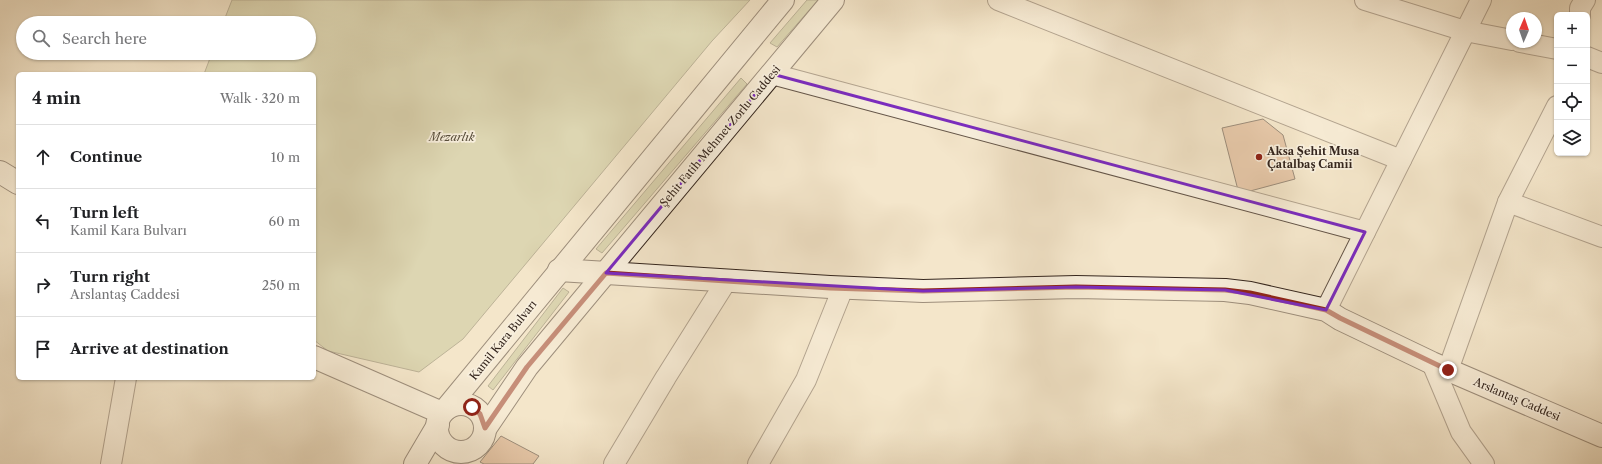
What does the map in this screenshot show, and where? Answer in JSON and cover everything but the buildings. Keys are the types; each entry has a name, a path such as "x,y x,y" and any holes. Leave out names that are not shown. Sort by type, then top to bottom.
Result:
{"main road":[{"path":"559,270 783,0"},
{"name":"Şehit Fatih Mehmet Zorlu Caddesi","path":"606,273 833,0"},
{"path":"0,172 16,182"},
{"name":"Arslantaş Caddesi","path":"559,270 843,288 954,291 1076,287 1225,290 1250,293 1326,310 1440,366 1602,436"},
{"name":"Kamil Kara Bulvarı","path":"415,464 442,416 559,270"},
{"path":"460,464 527,367 606,273"},
{"path":"316,358 442,416"},
{"path":"462,404 472,407 480,414 480,437 464,451 452,450 442,442 438,431 442,416 451,406 462,404"}],"street":[{"path":"998,0 1401,160"},
{"path":"1365,0 1465,32 1506,39"},
{"path":"1326,310 1481,0"},
{"path":"1580,12 1580,8 1585,0"},
{"path":"1542,46 1554,48"},
{"path":"1590,58 1602,63"},
{"path":"772,74 1365,232"},
{"path":"1484,464 1461,432 1440,366 1508,202 1554,112"},
{"path":"1508,202 1602,237"},
{"path":"614,464 666,377 727,280"},
{"path":"758,464 806,380 843,288"},
{"path":"111,464 126,380"}],"highlighted area":[{"path":"772,74 1365,232 1326,310 1225,290 1076,287 923,291 606,273"}],"green space":[{"name":"Mezarlık","path":"232,0 750,0 712,41 463,339 419,372 328,351 316,342 316,72 205,72 209,60 316,60 316,16 226,16"},
{"path":"807,0 818,0 777,47 770,43"},
{"path":"741,78 747,84 602,253 596,249"},
{"path":"563,288 569,292 493,390 488,386"}],"place":[{"name":"Aksa Şehit Musa Çatalbaş Camii","path":"1259,157"}],"route":[{"path":"472,407 483,418 485,428 527,367 606,273 830,288 923,291 1076,287 1225,290 1250,293 1326,310 1448,370"}]}
